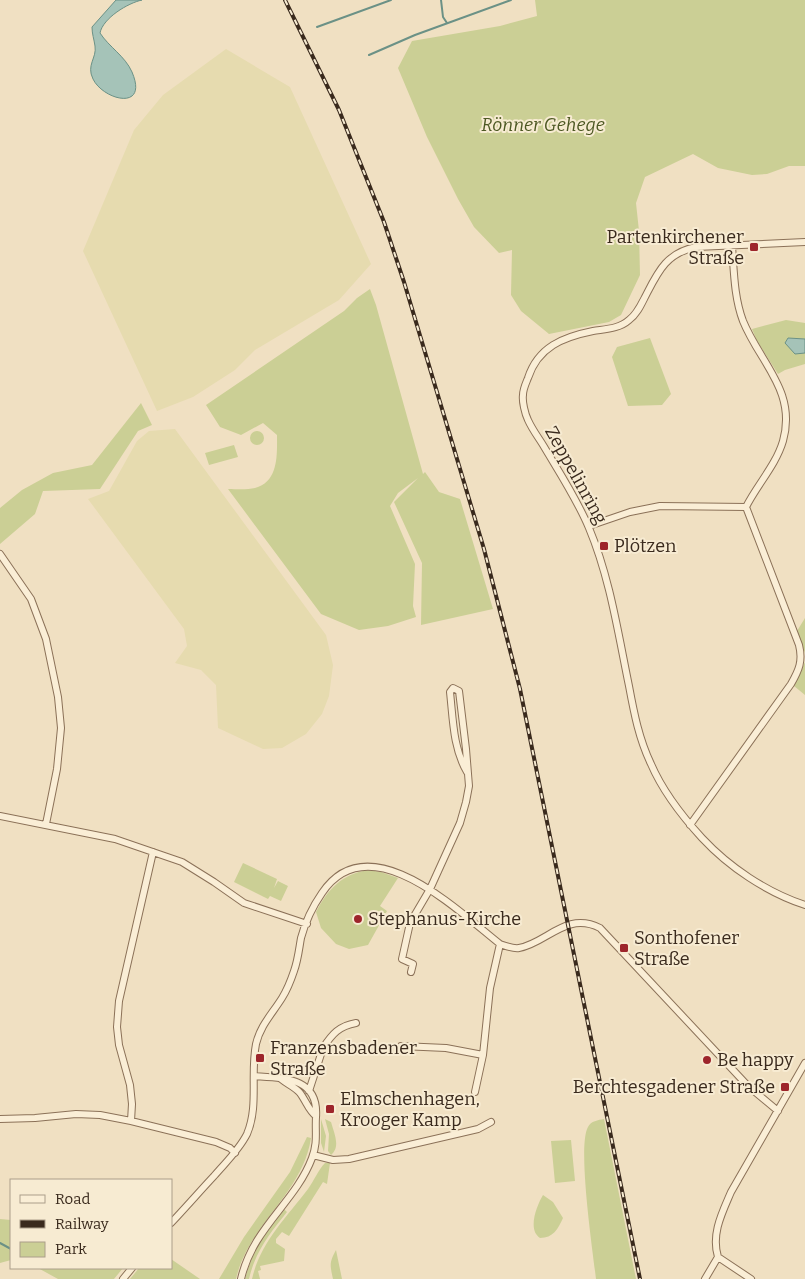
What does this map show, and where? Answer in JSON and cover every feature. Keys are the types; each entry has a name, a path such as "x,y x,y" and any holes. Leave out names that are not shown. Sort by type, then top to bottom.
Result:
{"street":[{"name":"Zeppelinring","path":"805,242 696,247 682,251 661,267 638,311 630,320 613,328 574,335 550,345 532,368 523,396 527,418 589,526 609,590 640,735 651,764 664,790 681,816 710,846 741,872 793,901 805,905"},
{"path":"732,246 734,285 743,319 754,343 779,383 785,408 786,423 778,453 746,507"},
{"path":"589,526 630,512 660,506 704,505 746,507"},
{"path":"690,825 791,684 801,663 799,645 746,507"},
{"path":"0,554 31,599 46,639 58,697 61,720 57,769 46,824"},
{"path":"411,972 412,964 402,959 410,923 430,889 460,823 466,802 468,786 466,749 458,691 453,688 450,692 457,750 467,772"},
{"path":"0,816 115,839 182,862 244,903 307,924"},
{"path":"131,1121 130,1085 119,1045 117,1027 119,1000 152,852"},
{"path":"172,1222 235,1153 248,1132 252,1116 254,1054 259,1034 267,1018 282,998 290,981 302,936 323,892 333,880 355,868 368,865 387,869 430,889 500,944 508,947 519,948 570,925 592,924 600,928 748,1086 778,1110"},
{"path":"475,1092 484,1055 490,988 500,944"},
{"path":"309,1091 323,1048 327,1042 339,1028 346,1024 356,1023"},
{"path":"401,1046 446,1048 484,1055"},
{"path":"752,1279 718,1257 715,1248 716,1231 731,1192 805,1064"},
{"path":"241,1279 245,1263 256,1241 306,1172 313,1155 317,1136 317,1108 309,1091 294,1080 287,1078 254,1076"},
{"path":"280,1079 297,1090 311,1112 316,1116"},
{"path":"0,1119 76,1114 100,1115 216,1142 230,1148 235,1153"},
{"path":"313,1155 333,1160 349,1159 478,1130 491,1122"},
{"path":"705,1279 718,1257"},
{"path":"123,1279 131,1269"}],"shaded area":[{"path":"226,49 290,87 371,264 339,300 255,350 235,370 193,397 157,411 83,251 134,130 163,95"},
{"path":"175,429 326,635 333,665 329,696 322,714 306,734 282,748 263,749 218,728 216,685 201,670 175,663 187,646 184,629 88,499 109,491 137,441 149,431"}],"green space":[{"name":"Rönner Gehege","path":"535,0 805,0 805,166 789,166 767,174 752,175 718,168 693,154 645,177 636,203 640,275 621,315 609,322 549,334 521,311 511,295 512,250 499,253 474,227 427,137 398,68 412,41 500,26 537,16"},
{"path":"370,289 423,474 425,472 439,492 460,499 493,609 421,625 422,563 394,502 418,478 398,493 390,506 415,564 413,606 416,617 388,626 359,630 321,614 228,489 255,488 269,480 275,466 277,435 263,423 241,435 220,427 206,405 344,311 357,298"},
{"path":"786,320 805,323 805,364 778,374 757,341 752,329"},
{"path":"650,338 671,394 662,405 628,406 612,357 617,347"},
{"path":"141,403 152,425 138,431 100,489 43,491 35,514 0,544 0,508 22,490 53,473 92,465"},
{"path":"254,431 260,431 264,438 260,445 254,445 250,441 250,435"},
{"path":"234,445 238,457 209,465 205,453"},
{"path":"805,618 805,653 797,631"},
{"path":"805,662 805,695 794,686"},
{"path":"243,863 277,879 274,888 278,881 288,886 281,901 270,896 268,899 234,882"},
{"path":"368,870 398,878 380,906 387,911 368,945 349,949 336,944 321,928 316,912 326,896 343,879"},
{"path":"321,1119 326,1136 324,1152 321,1143"},
{"path":"325,1119 331,1122 336,1140 336,1148 331,1155 328,1151 329,1134"},
{"path":"604,1119 636,1279 596,1279 584,1155 585,1138 589,1125 597,1120"},
{"path":"307,1137 311,1138 306,1158 298,1176 252,1242 242,1260 236,1279 219,1279 244,1237 290,1172"},
{"path":"571,1140 575,1181 555,1183 551,1141"},
{"path":"325,1163 330,1163 327,1184 323,1182 289,1236 282,1232 276,1239 276,1243 285,1249 284,1261 260,1266 261,1270 258,1271 260,1279 252,1279 267,1242 308,1189"},
{"path":"543,1195 553,1202 563,1218 552,1235 540,1238 534,1229 534,1217"},
{"path":"284,1209 287,1212 259,1251 249,1279 245,1279 260,1242"},
{"path":"0,1219 10,1220 10,1260 0,1263"},
{"path":"336,1250 342,1279 333,1279 331,1261"},
{"path":"172,1260 200,1279 130,1279 138,1269 172,1269"},
{"path":"40,1269 122,1269 114,1279 58,1279"}],"water":[{"path":"116,0 142,0 130,4 117,12 106,22 100,33 125,61 132,72 136,85 134,93 130,97 123,98 114,97 98,86 91,74 91,66 95,54 92,27"},
{"path":"788,338 805,339 805,353 795,354 785,343"}],"waterway":[{"path":"317,27 391,0"},
{"path":"441,0 443,17 447,23"},
{"path":"369,55 415,35 511,0"},
{"path":"0,1243 10,1248"}],"railway":[{"path":"285,0 339,110 384,222 404,282 484,549 520,689 640,1279"}],"place":[{"name":"Partenkirchener Straße","path":"754,247"},
{"name":"Plötzen","path":"604,546"},
{"name":"Stephanus-Kirche","path":"358,919"},
{"name":"Sonthofener Straße","path":"624,948"},
{"name":"Franzensbadener Straße","path":"260,1058"},
{"name":"Be happy","path":"707,1060"},
{"name":"Berchtesgadener Straße","path":"785,1087"},
{"name":"Elmschenhagen, Krooger Kamp","path":"330,1109"}]}
